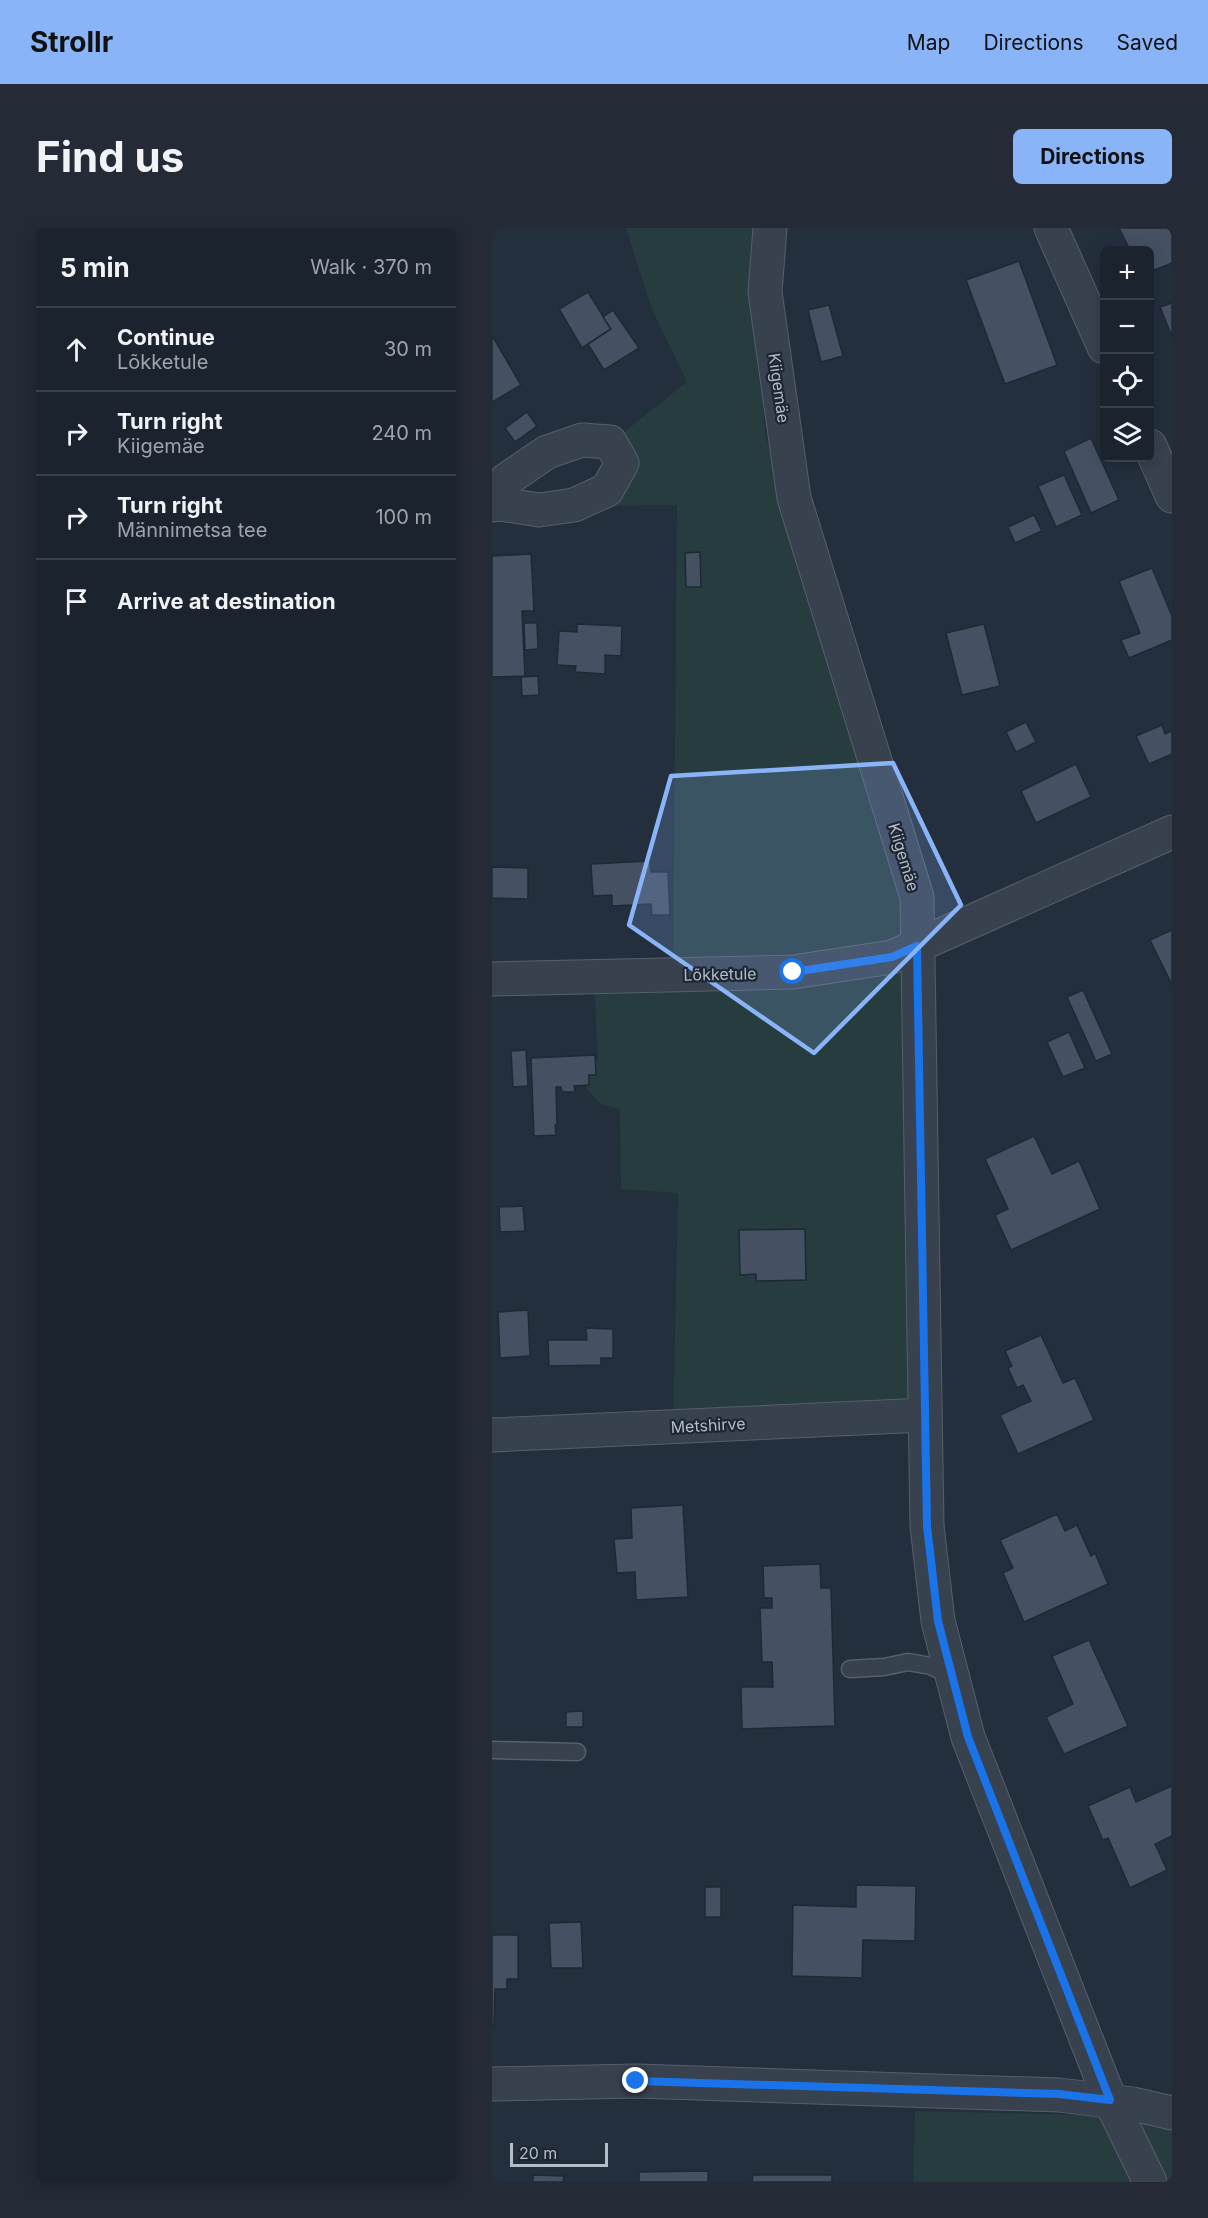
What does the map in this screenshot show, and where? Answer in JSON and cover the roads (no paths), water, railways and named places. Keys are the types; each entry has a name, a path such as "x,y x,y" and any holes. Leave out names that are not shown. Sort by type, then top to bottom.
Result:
{"street":[{"name":"Kiigemäe","path":"770,228 765,292 794,498 917,897 927,1526 938,1621 968,1737 1110,2100 1150,2182"},
{"path":"1051,228 1100,338"},
{"path":"1154,457 1172,496"},
{"name":"Lõkketule","path":"492,979 793,972 892,957 1172,832"},
{"name":"Metshirve","path":"492,1435 925,1415"},
{"path":"492,2084 636,2081 1059,2094 1110,2100 1172,2113"}],"lane":[{"path":"850,1669 884,1667 908,1662 931,1666 952,1676"},
{"path":"492,1750 578,1752"}]}
